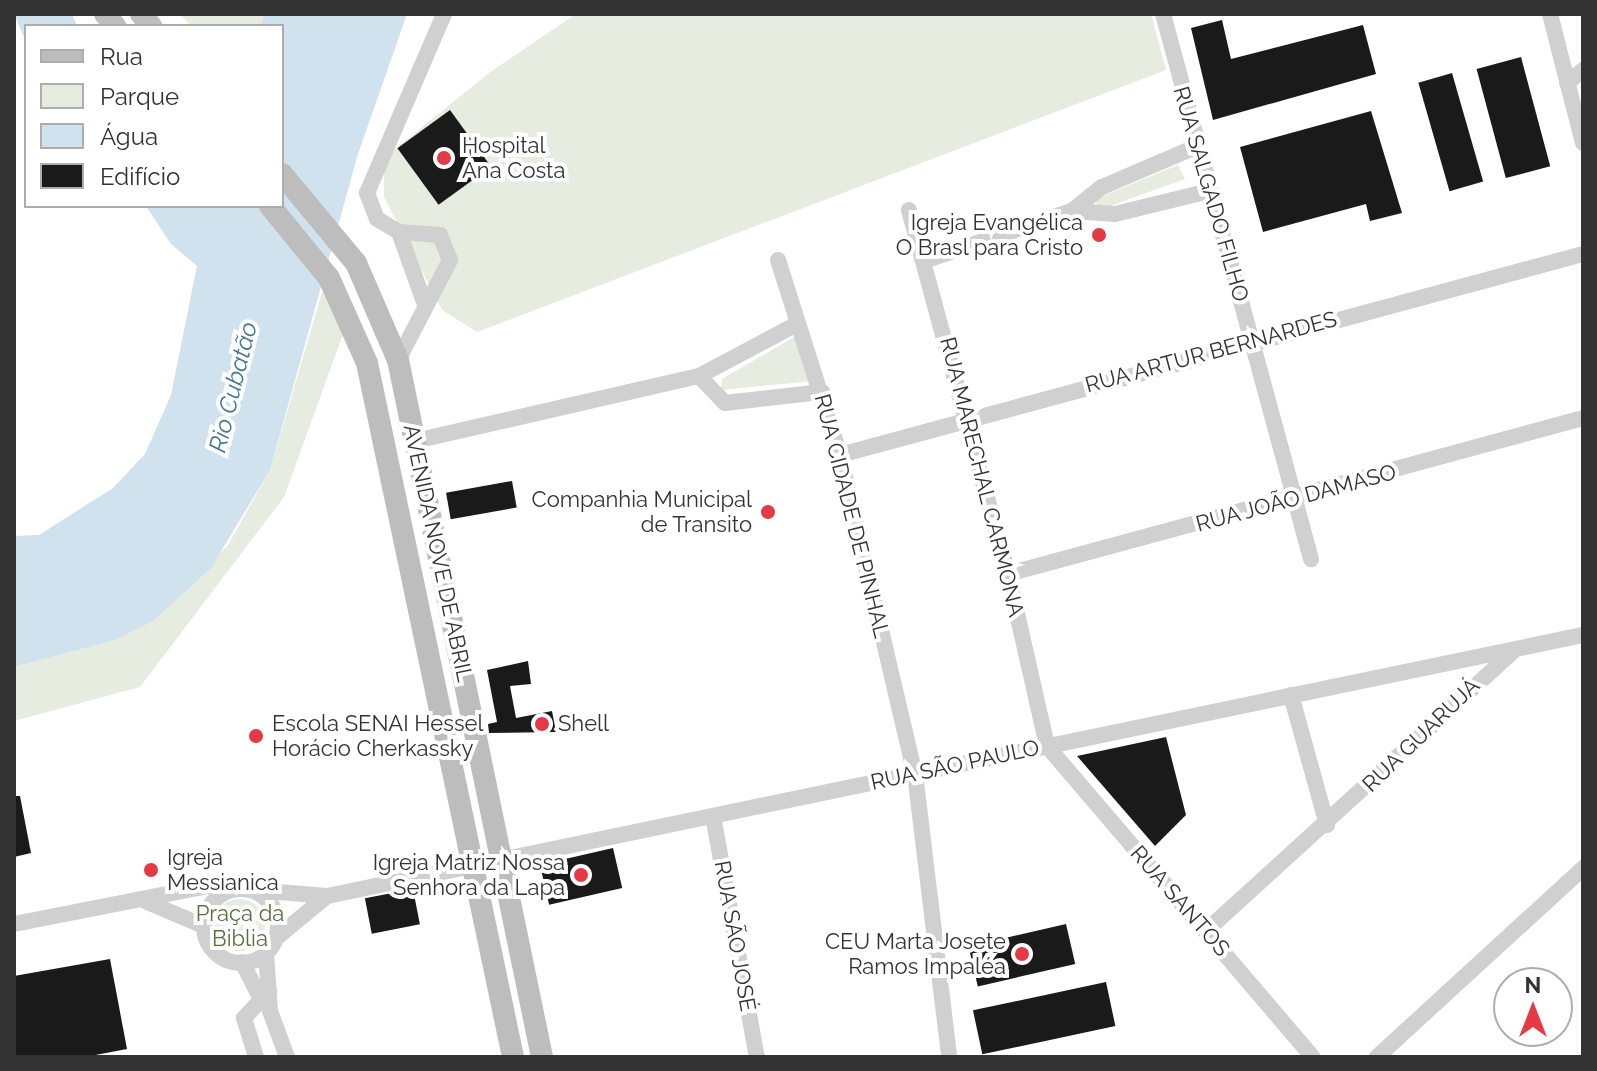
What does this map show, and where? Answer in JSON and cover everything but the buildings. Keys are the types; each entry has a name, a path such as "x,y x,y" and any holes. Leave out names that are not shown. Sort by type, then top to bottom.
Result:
{"main road":[{"name":"AVENIDA NOVE DE ABRIL","path":"284,176 356,263 387,328 398,360 542,1057"},
{"name":"AVENIDA NOVE DE ABRIL","path":"272,208 340,296 367,363 513,1057"},
{"path":"381,422 398,440 415,441"}],"street":[{"path":"398,360 424,302 450,260 447,242 432,231 399,232 377,219 367,193 444,14"},
{"name":"RUA SALGADO FILHO","path":"1164,14 1196,147 1253,341 1311,559"},
{"path":"1550,14 1583,143"},
{"path":"1567,83 1583,70"},
{"path":"927,260 1072,211 1102,187 1196,147"},
{"path":"1072,211 1115,214 1209,191"},
{"name":"RUA MARECHAL CARMONA","path":"909,210 927,260 965,417 1008,574 1047,746"},
{"path":"399,232 424,302"},
{"name":"RUA ARTUR BERNARDES","path":"840,455 965,417 1583,254"},
{"name":"RUA CIDADE DE PINHAL","path":"778,260 840,455 915,774 949,1057"},
{"path":"387,328 417,319"},
{"path":"415,441 699,376 797,324"},
{"path":"699,376 725,403 822,392"},
{"name":"RUA JOÃO DAMASO","path":"1008,574 1295,500 1583,418"},
{"name":"RUA SÃO PAULO","path":"14,924 147,902 208,886 327,896 1517,648 1581,638"},
{"name":"RUA GUARUJÁ","path":"1206,931 1327,825 1517,648"},
{"path":"1291,695 1327,825"},
{"name":"RUA SANTOS","path":"1047,746 1313,1057"},
{"name":"RUA SÃO JOSÉ","path":"713,816 757,1057"},
{"path":"1377,1057 1580,879"},
{"path":"204,926 217,897 244,889 271,904 271,945 264,994 244,1018 256,1057"},
{"name":"RUA SÃO PAULO","path":"271,945 327,896"},
{"path":"147,902 204,926 216,952 242,962 264,994 287,1057"},
{"path":"242,962 271,945"}],"green space":[{"path":"180,14 264,14 261,24 189,24"},
{"path":"576,14 1151,14 1166,70 477,332 442,310 384,197 384,170 390,153 489,73"},
{"path":"1178,165 1185,179 1099,210 1095,199"},
{"path":"325,282 343,334 284,497 140,687 14,721 14,667 116,640 153,621 228,545 270,470"},
{"path":"796,336 813,381 721,390 722,379"},
{"name":"Praça da Biblia","path":"239,899 257,907 265,925 257,943 239,951 221,943 213,925 221,907"}],"water":[{"path":"14,14 72,14 76,24 24,24 24,37"},
{"name":"Rio Cubatão","path":"264,14 407,14 358,154 270,470 211,568 153,621 116,640 14,667 14,536 39,535 113,488 145,454 171,395 197,266 171,244 147,208 284,208 284,24 261,24"}],"place":[{"name":"Hospital Ana Costa","path":"444,158"},
{"name":"Igreja Evangélica O Brasl para Cristo","path":"1099,235"},
{"name":"Companhia Municipal de Transito","path":"768,512"},
{"name":"Shell","path":"542,724"},
{"name":"Escola SENAI Hessel Horácio Cherkassky","path":"256,736"},
{"name":"Igreja Messianica","path":"151,870"},
{"name":"Igreja Matriz Nossa Senhora da Lapa","path":"581,875"},
{"name":"CEU Marta Josete Ramos Impaléa","path":"1022,954"}]}
